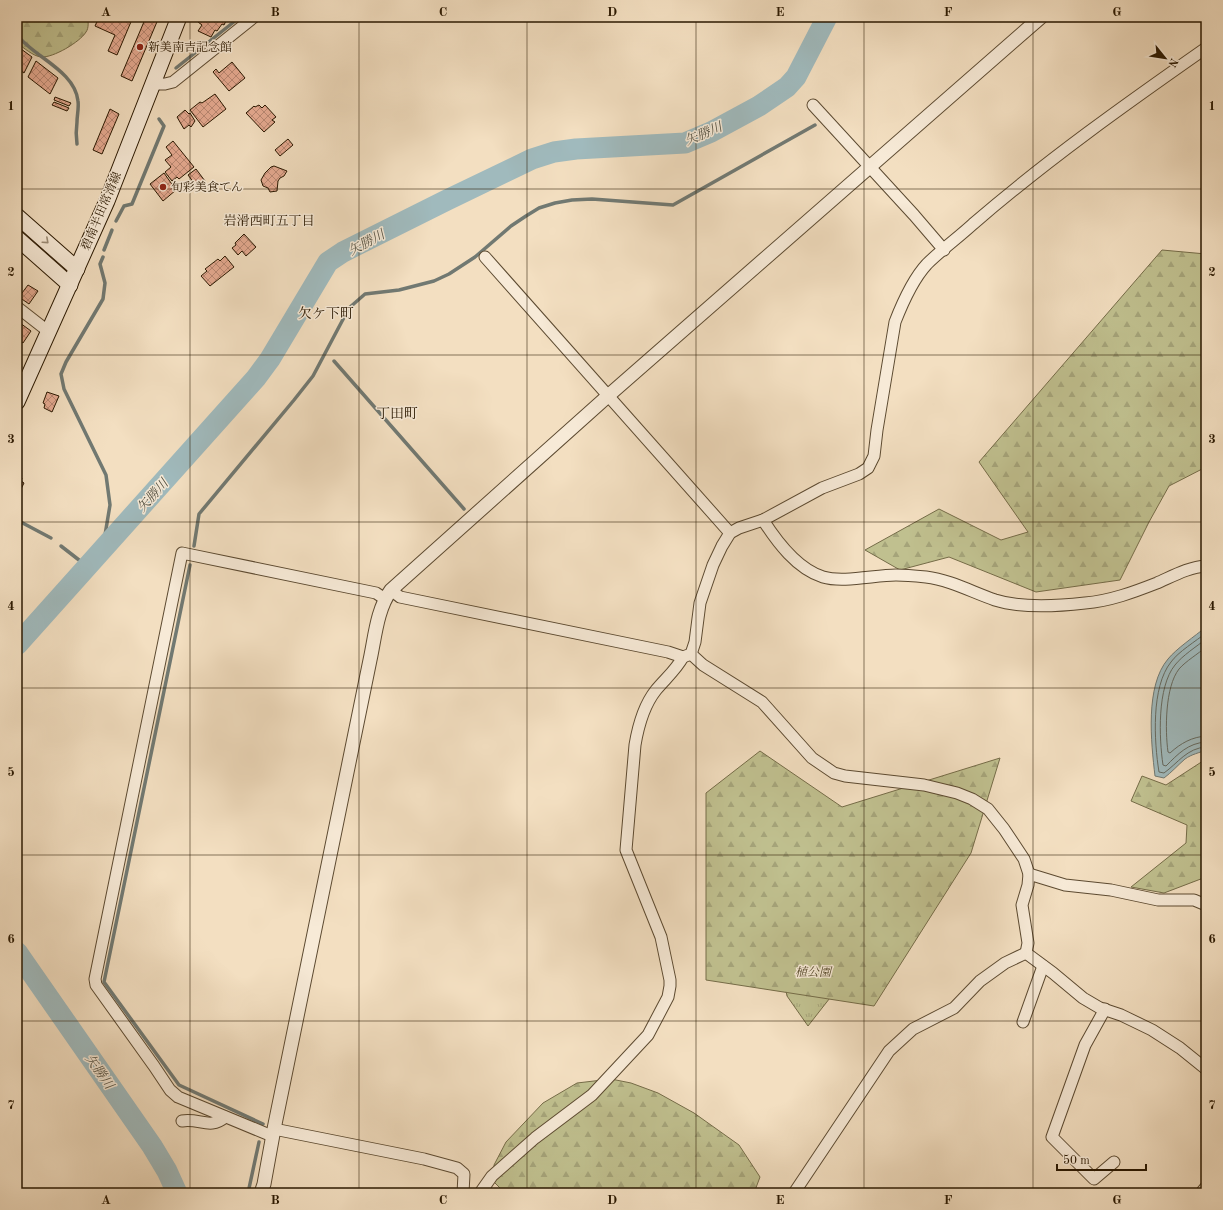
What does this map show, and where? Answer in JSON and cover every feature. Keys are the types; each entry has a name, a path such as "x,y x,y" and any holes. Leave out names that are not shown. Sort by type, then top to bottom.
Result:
{"main road":[{"name":"碧南半田常滑線","path":"17,402 106,201 179,17"},
{"path":"17,216 77,269"},
{"path":"17,238 70,285"}],"street":[{"path":"152,84 165,84 173,82 254,17"},
{"path":"260,1193 264,1184 273,1133 370,660 380,614 388,594 609,396 1041,17"},
{"path":"480,1193 492,1176 535,1138 592,1095 614,1073 648,1035 668,997 670,980 661,937 626,850 626,832 635,745 645,710 654,692 687,656 695,642 700,603 713,565 730,533 739,528 763,520 822,488 859,474 868,468 874,456 895,322 899,311 927,264 1050,160 1206,48"},
{"path":"814,104 944,250"},
{"path":"485,257 730,533"},
{"path":"17,307 49,332"},
{"path":"763,520 773,536 794,559 808,570 824,577 841,579 896,575 927,577 996,600 1018,604 1037,605 1085,603 1110,600 1138,591 1184,572 1206,566"},
{"path":"463,1193 464,1174 457,1168 424,1159 273,1133 225,1117 178,1097 170,1090 96,985 95,979 182,554 376,593 388,594 687,656 762,702 812,758 834,773 845,776 924,786 957,793 972,799 988,810 1004,829 1024,859 1029,874 1028,885 1022,905 1028,943 1026,953"},
{"path":"1029,874 1065,885 1111,890 1158,900 1194,900 1206,905"},
{"path":"1026,953 1082,998 1100,1008 1121,1015 1152,1030 1180,1048 1206,1069"},
{"path":"794,1193 889,1051 913,1029 954,1008 980,981 1005,963 1026,953"},
{"path":"1022,1022 1043,966"},
{"path":"1105,1009 1085,1045 1052,1137 1094,1179 1114,1162"},
{"path":"182,1121 188,1120 213,1124 219,1122 225,1117"},
{"path":"1201,1193 1206,1187"}],"green space":[{"path":"17,17 88,17 88,27 83,36 72,45 52,55 41,57 17,43"},
{"path":"1162,250 1206,254 1206,467 1169,486 1120,580 1036,592 949,557 900,570 865,550 939,509 1001,540 1028,532 979,462"},
{"name":"植公園","path":"760,751 842,807 1000,758 971,853 874,1006 706,980 706,793"},
{"path":"1206,759 1206,877 1164,893 1131,887 1186,843 1187,825 1131,801 1142,776 1166,785"},
{"name":"植公園","path":"781,966 855,966 808,1026 787,996"},
{"path":"611,1079 631,1083 658,1093 694,1113 739,1145 760,1177 754,1193 505,1193 494,1182 494,1165 506,1142 543,1103 577,1083"}],"water":[{"path":"1206,627 1206,750 1185,759 1164,778 1155,776 1151,715 1156,684 1161,670 1171,655"}],"building":[{"name":"新美南吉記念館","path":"99,17 133,17 117,55 108,51 115,35 95,26"},
{"name":"新美南吉記念館","path":"146,17 159,17 132,81 121,76"},
{"path":"201,17 228,17 224,25 222,24 217,31 215,30 211,37 198,31 202,25 198,22"},
{"path":"17,46 32,57 24,73 17,68"},
{"path":"36,61 58,78 50,94 28,77"},
{"path":"232,62 245,78 229,91 213,72 216,69 219,73"},
{"path":"215,94 226,109 203,127 190,110 200,102 202,103"},
{"path":"55,97 71,103 69,106 54,100"},
{"path":"54,102 69,108 67,111 52,105"},
{"path":"259,105 262,108 265,105 276,117 272,120 275,122 264,132 246,113 254,106"},
{"path":"110,109 119,114 102,154 93,150"},
{"path":"185,110 189,114 190,113 195,121 191,127 189,125 184,129 177,117"},
{"path":"288,139 293,145 280,156 275,150"},
{"path":"173,141 194,167 179,179 177,177 172,181 165,172 171,167 165,160 172,155 166,147"},
{"path":"274,166 287,171 278,181 277,191 270,192 268,188 263,186 261,180 265,173"},
{"path":"196,169 205,181 197,187 188,175"},
{"name":"旬彩美食てん","path":"164,173 176,190 163,201 150,184"},
{"path":"244,234 256,247 246,256 242,251 238,255 232,248"},
{"path":"225,256 234,267 210,286 201,276 207,271 205,269 218,259 220,261"},
{"path":"28,285 38,291 29,304 19,297"},
{"path":"20,323 31,331 23,343 17,339 17,326"},
{"path":"47,392 59,396 52,412 44,408 45,404 43,403"},
{"path":"17,476 22,478 21,481 24,483 17,497"}],"waterway":[{"path":"176,68 240,17"},
{"name":"矢勝川","path":"17,645 256,378 270,359 328,262 343,252 532,159 554,152 576,149 685,143 711,132 759,106 787,87 796,77 827,17"},
{"path":"17,35 24,43 62,73 70,81 75,90 78,101 76,130 77,144"},
{"path":"116,221 124,206 132,204 164,126 159,119"},
{"path":"194,546 199,514 313,376 349,308 365,294 399,290 434,281 449,274 475,257 511,226 539,208 555,203 592,199 673,205 815,125"},
{"path":"104,250 112,230"},
{"path":"93,561 105,535 110,505 106,475 64,389 61,374 66,362 103,299 105,283 100,264 103,257"},
{"path":"334,361 464,509"},
{"path":"17,520 51,538"},
{"path":"61,546 88,567"},
{"path":"190,565 104,982 179,1085 263,1124"},
{"name":"矢勝川","path":"17,952 152,1146 167,1171 177,1193"},
{"path":"248,1193 259,1142"}],"place":[{"name":"新美南吉記念館","path":"140,47"},
{"name":"旬彩美食てん","path":"163,187"}],"district":[{"name":"岩滑西町五丁目","path":"269,220"},
{"name":"欠ケ下町","path":"326,313"},
{"name":"丁田町","path":"397,413"}]}
